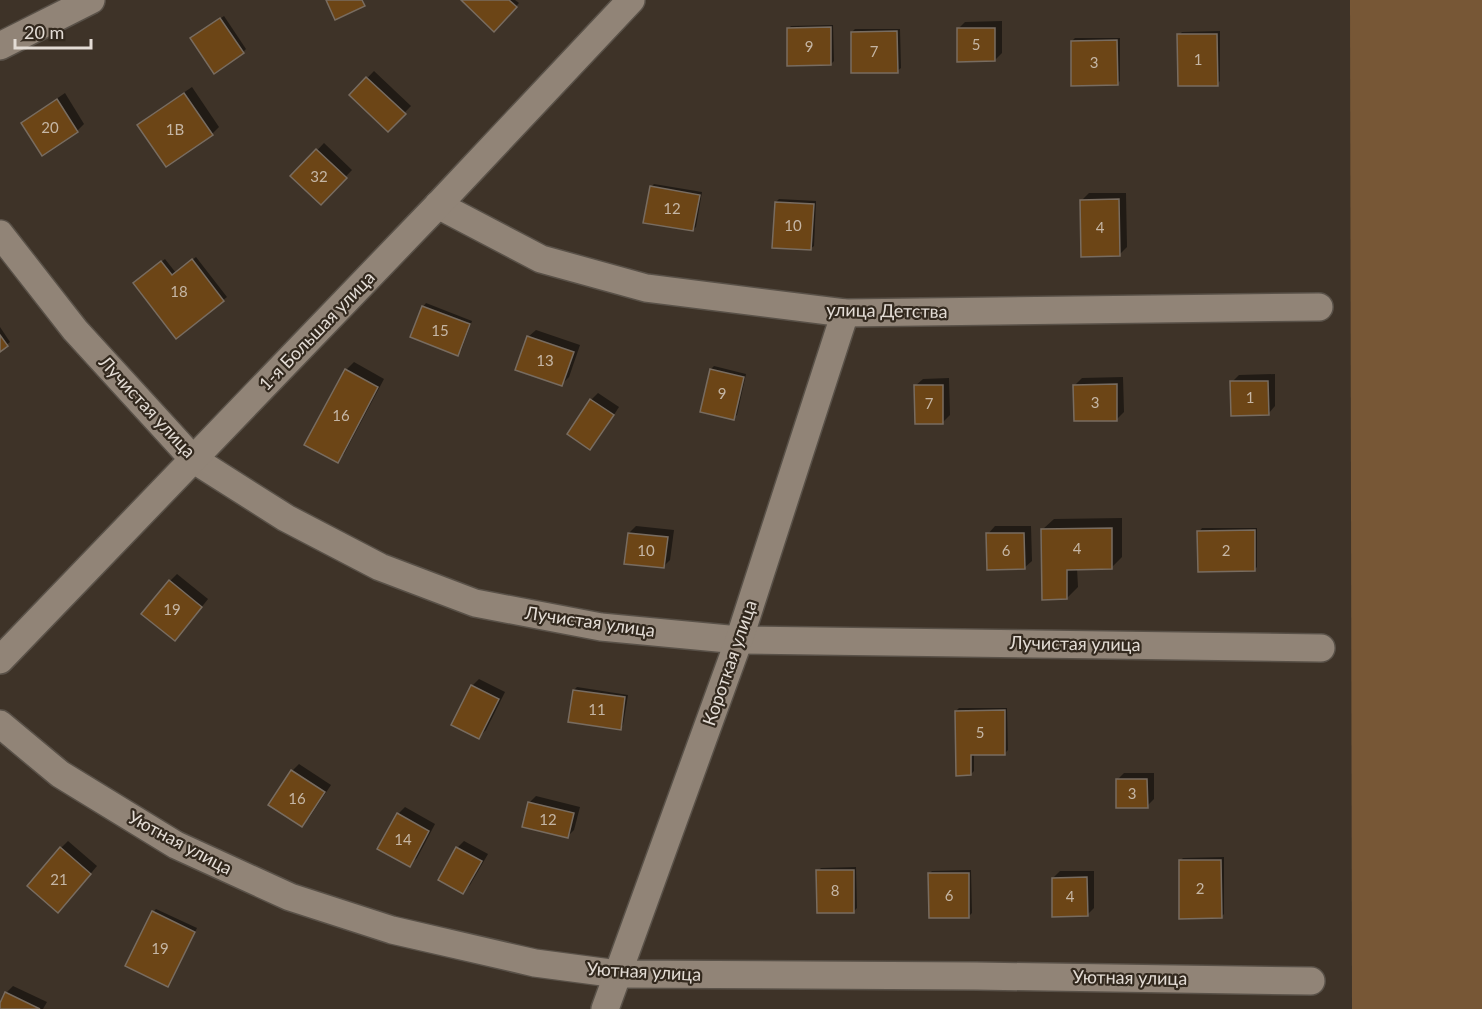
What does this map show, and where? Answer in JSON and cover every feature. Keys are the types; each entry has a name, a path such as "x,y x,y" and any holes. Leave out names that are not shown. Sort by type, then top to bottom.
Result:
{"street":[{"path":"0,46 60,7 91,0"},
{"name":"1-я Большая улица","path":"0,660 438,205 631,0"},
{"name":"улица Детства","path":"438,205 541,259 646,288 845,313 1319,307"},
{"name":"Лучистая улица","path":"0,234 75,330 193,459 286,518 380,567 474,603 601,627 739,640 1321,648"},
{"name":"Короткая улица","path":"606,1009 739,640 845,313"},
{"name":"Уютная улица","path":"0,724 60,774 176,845 290,897 392,930 536,963 618,974 1311,981"}],"shaded area":[{"path":"1350,0 1482,0 1482,1009 1352,1009"}],"building":[{"path":"326,0 362,0 365,6 335,20"},
{"path":"461,0 509,0 517,7 494,32"},
{"path":"220,18 244,53 214,74 190,38"},
{"path":"831,27 831,65 787,66 787,28"},
{"path":"957,28 995,28 995,61 957,62"},
{"path":"897,31 898,73 851,73 851,32"},
{"path":"1177,34 1217,34 1218,86 1178,86"},
{"path":"1117,40 1118,85 1071,86 1071,41"},
{"path":"366,77 406,114 388,132 349,95"},
{"path":"184,93 213,135 166,167 137,125"},
{"path":"57,99 78,132 42,156 21,123"},
{"path":"316,149 347,178 321,205 290,176"},
{"path":"650,186 700,195 693,231 643,223"},
{"path":"1119,199 1120,256 1081,257 1080,200"},
{"path":"775,202 814,204 811,250 772,248"},
{"path":"192,259 224,301 176,339 133,283 161,261 172,275"},
{"path":"422,306 470,324 458,356 410,337"},
{"path":"0,335 8,346 0,352"},
{"path":"527,336 574,352 562,386 515,370"},
{"path":"345,369 378,387 338,463 304,445"},
{"path":"710,369 744,377 734,420 700,412"},
{"path":"1230,381 1268,381 1269,415 1231,416"},
{"path":"1117,384 1117,421 1074,421 1073,385"},
{"path":"914,385 943,385 943,424 915,424"},
{"path":"590,399 614,415 590,450 567,434"},
{"path":"1112,528 1112,569 1067,570 1067,599 1042,600 1041,529"},
{"path":"1255,530 1255,571 1198,572 1197,531"},
{"path":"628,533 668,537 664,568 624,564"},
{"path":"986,533 1024,533 1025,569 987,570"},
{"path":"169,580 202,607 175,641 141,614"},
{"path":"471,685 499,699 479,739 451,725"},
{"path":"573,690 625,697 621,730 568,722"},
{"path":"1005,710 1005,755 971,755 971,775 956,776 955,711"},
{"path":"291,770 325,792 302,827 268,805"},
{"path":"1116,779 1147,779 1148,808 1116,808"},
{"path":"528,802 574,813 568,838 522,827"},
{"path":"397,813 429,831 410,867 377,849"},
{"path":"60,847 91,874 58,913 27,886"},
{"path":"456,847 482,861 463,894 438,880"},
{"path":"1179,860 1221,860 1222,918 1179,919"},
{"path":"816,870 854,870 854,913 817,913"},
{"path":"928,873 969,873 969,918 929,918"},
{"path":"1087,877 1088,916 1052,917 1052,878"},
{"path":"152,911 195,932 168,987 125,966"},
{"path":"5,992 40,1009 0,1009"}]}
